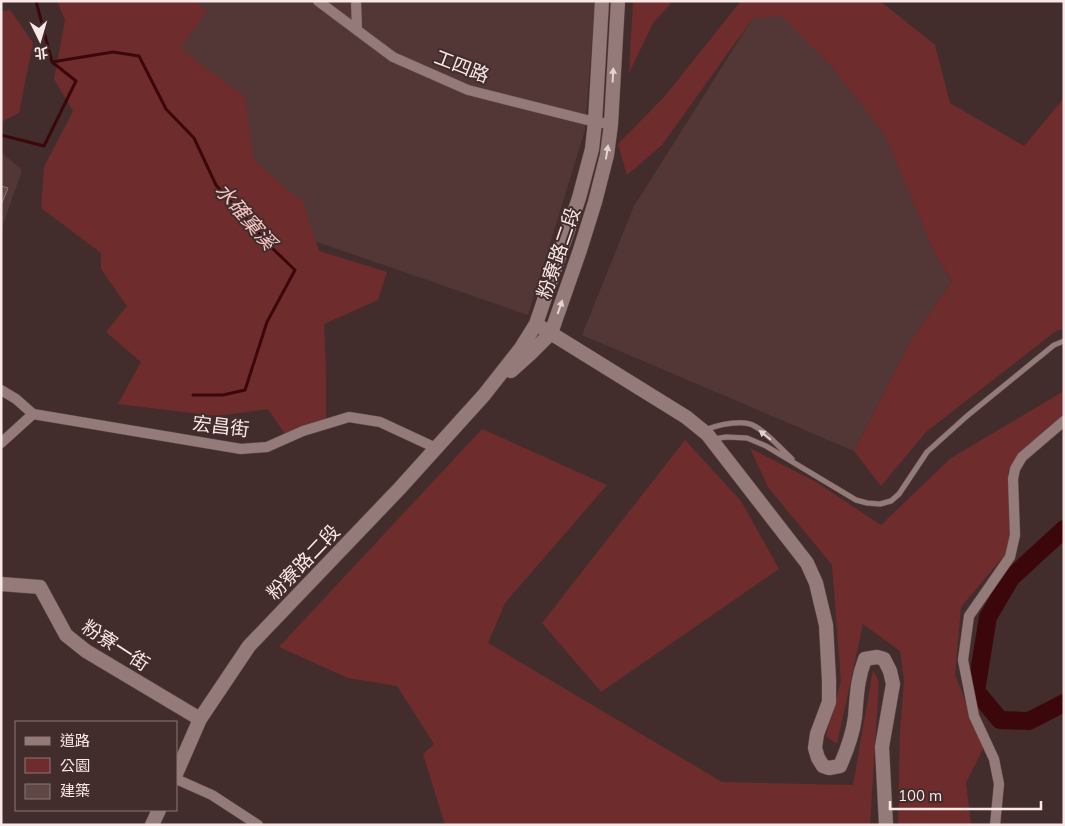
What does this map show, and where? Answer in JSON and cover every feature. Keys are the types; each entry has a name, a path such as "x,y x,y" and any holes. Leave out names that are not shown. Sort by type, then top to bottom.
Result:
{"main road":[{"name":"粉寮路二段","path":"178,769 200,719 249,646 400,488 484,395 521,348 536,324 579,198 592,149 596,122 602,1"},
{"name":"粉寮路二段","path":"484,395 551,333 595,202 607,155 618,1"},
{"path":"536,324 686,417 707,435 806,563 816,583 826,625 829,702 817,734 815,748 823,766 829,768 840,766 846,752 851,739 860,672 865,659 877,657 884,660 890,671 893,684 882,747 886,825"},
{"name":"粉寮一街","path":"1,584 40,587 66,635 86,651 200,719"},
{"path":"152,825 159,811"}],"street":[{"name":"工四路","path":"318,1 393,57 468,90 610,124"},
{"path":"356,1 357,30"},
{"path":"1,390 16,399 33,414 1,443"},
{"name":"宏昌街","path":"33,414 241,449 267,447 303,431 349,417 380,422 436,448"},
{"path":"995,825 999,784 994,759 974,716 963,660 969,616 1010,557 1015,535 1014,469 1027,452 1064,421"},
{"path":"178,780 212,796 258,825"}],"lane":[{"path":"707,435 748,438 766,446 856,500 880,504 891,501 898,494 927,452 1054,345 1064,342"},
{"path":"707,435 718,426 736,422 751,424 768,436 801,468"}],"shaded area":[{"path":"110,1 595,1 585,130 528,315 277,228"},
{"path":"781,15 832,67 886,135 936,256 952,281 910,342 854,451 582,335 634,206 753,18"},
{"path":"1,152 22,170 1,230"}],"green space":[{"path":"57,1 196,1 207,11 180,48 245,97 254,161 303,202 319,251 387,272 378,300 324,324 326,427 287,437 268,409 217,416 118,404 141,362 106,332 127,306 101,269 101,253 41,208 44,167 73,111 54,79 65,20"},
{"path":"633,1 673,1 653,23 629,73"},
{"path":"741,1 880,1 935,45 950,103 1024,146 1064,98 1064,329 1056,331 926,432 881,486 854,451 910,342 952,281 936,256 885,135 832,67 781,16 753,18 662,145 627,175 618,144 665,96"},
{"path":"10,10 33,43 19,113 1,122 1,11"},
{"path":"1064,391 1064,421 1017,456 1008,471 1013,545 961,607 955,675 984,747 966,783 971,825 898,825 900,731 904,680 900,651 863,624 837,744 826,736 841,681 832,565 768,487 750,448 816,482 881,525 951,458"},
{"path":"482,429 607,485 505,603 488,643 722,782 853,785 873,670 879,682 870,825 445,825 423,754 434,744 397,686 348,678 279,647"},
{"path":"685,440 741,501 779,569 601,692 542,623"}],"building":[{"path":"1,186 8,188 1,205"}],"waterway":[{"name":"水確窠溪","path":"36,1 52,62"},
{"name":"水確窠溪","path":"52,62 113,52 139,56 166,109 194,138 216,185 271,247 295,270 267,322 245,390 223,395 193,395"},
{"path":"1,135 44,146 76,81 52,62"},
{"path":"1064,529 1011,578 988,617 976,691 1000,720 1029,721 1064,703"}]}
